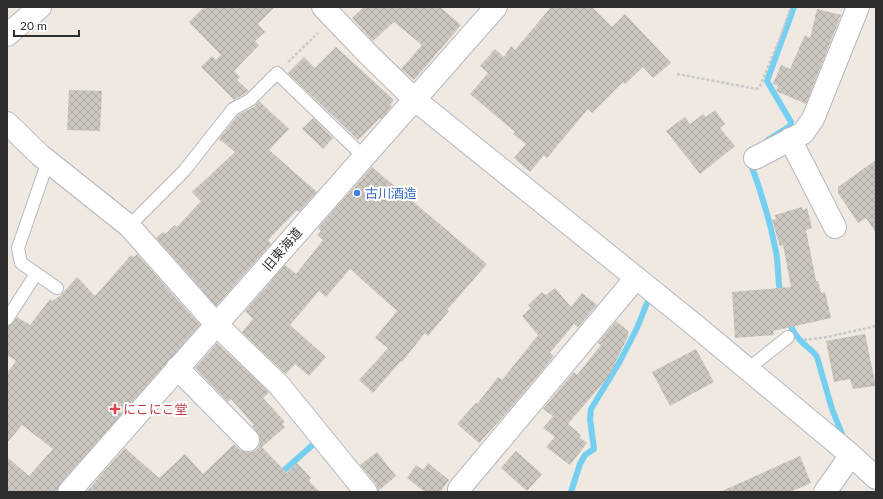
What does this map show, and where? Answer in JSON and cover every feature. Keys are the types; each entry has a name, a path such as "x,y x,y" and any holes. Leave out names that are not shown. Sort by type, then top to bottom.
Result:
{"street":[{"path":"7,35 40,7"},
{"name":"旧東海道","path":"69,492 363,156 496,7"},
{"path":"755,158 803,133 813,119 859,7 876,13"},
{"path":"332,12 369,55 414,99 748,369 876,477"},
{"path":"7,123 48,162 129,226 216,324 279,385 366,492"},
{"path":"790,139 835,227"},
{"path":"459,489 636,278"},
{"path":"177,368 248,440"},
{"path":"825,492 851,456"}],"lane":[{"path":"129,226 184,171 233,109 250,100 277,73 363,156"},
{"path":"48,162 18,248 21,263 57,288"},
{"path":"7,319 36,274"},
{"path":"748,369 788,337"}],"path":[{"path":"677,74 757,88 760,86 791,7"},
{"path":"277,73 332,12"},
{"path":"788,337 803,340 827,338 876,326"}],"building":[{"path":"204,7 275,7 258,24 265,32 255,41 259,45 234,71 240,77 237,80 249,91 234,100 201,67 212,56 216,60 221,55 189,22"},
{"path":"364,7 440,7 461,25 414,80 401,69 422,45 394,22 373,41 352,18"},
{"path":"551,7 592,7 612,27 625,14 671,63 653,78 643,67 625,84 623,82 592,113 588,109 547,158 544,155 530,172 514,158 526,144 513,134 515,132 470,94 488,73 480,66 495,49 504,57 511,46 515,50"},
{"path":"817,9 841,15 806,104 776,91 778,86 773,84 781,65 790,69 805,35 810,38"},
{"path":"336,47 394,100 390,105 392,106 384,116 381,119 380,118 358,140 288,73 304,57 315,68"},
{"path":"69,90 102,91 100,131 67,130"},
{"path":"259,101 289,129 269,150 317,192 299,212 297,210 268,240 271,244 216,306 156,238 163,232 165,234 175,225 177,227 201,201 192,192 235,152 219,139 238,115 254,107"},
{"path":"715,110 725,124 720,128 735,146 700,174 666,131 685,117 690,124 703,114 706,117"},
{"path":"313,118 333,138 323,149 302,129"},
{"path":"876,160 876,233 866,218 858,223 838,193 838,187"},
{"path":"372,167 487,264 447,310 449,311 428,336 425,333 402,362 401,361 373,393 359,380 388,348 375,338 397,311 350,269 326,297 319,291 290,325 326,357 309,376 295,364 286,374 242,332 253,319 245,311 285,265 296,274 323,240 317,235 321,231 318,228"},
{"path":"802,207 803,210 807,208 812,228 806,230 816,281 818,281 821,293 825,292 831,318 773,331 774,335 735,338 732,292 791,287 783,245 780,246 772,220 776,219 775,215"},
{"path":"137,254 200,325 60,484 57,492 7,492 7,457 29,476 53,449 22,425 7,443 7,373 16,361 7,355 7,326 13,323 17,317 30,325 50,299 52,301 61,295 77,277 95,296 131,255 134,257"},
{"path":"555,288 571,307 582,293 597,305 578,327 574,324 550,353 554,356 479,443 457,424 476,403 477,404 498,377 502,380 538,335 522,316 531,308 528,305 542,292 546,295"},
{"path":"616,321 628,331 628,336 609,376 568,424 581,435 579,437 587,443 570,465 546,447 555,437 543,428 553,416 543,409 574,372 577,375 601,345 598,343"},
{"path":"865,334 876,386 853,389 850,379 834,382 826,341"},
{"path":"217,343 269,392 263,398 285,422 282,424 285,427 262,447 287,473 297,463 311,478 309,481 320,492 86,492 125,448 159,478 185,454 203,474 234,444 245,452 252,452 257,449 260,444 260,437 252,426 254,425 231,399 228,402 195,368"},
{"path":"696,349 714,382 670,406 652,372"},
{"path":"516,451 542,474 527,491 501,468"},
{"path":"377,452 396,476 378,491 376,484 360,465"},
{"path":"800,456 811,483 790,492 720,492"},
{"path":"428,463 449,480 440,492 425,492 407,478 416,465 423,470"}],"waterway":[{"path":"768,140 790,126 791,122 767,81 794,7"},
{"path":"750,162 771,229 777,257 781,295"},
{"path":"571,492 580,464 585,455 594,449 590,419 591,409 619,363 637,328 647,303"},
{"path":"789,321 797,336 814,352 817,357 832,409 842,434"},
{"path":"279,475 318,440"}],"place":[{"name":"古川酒造","path":"357,193"},
{"name":"にこにこ堂","path":"115,409"}]}
